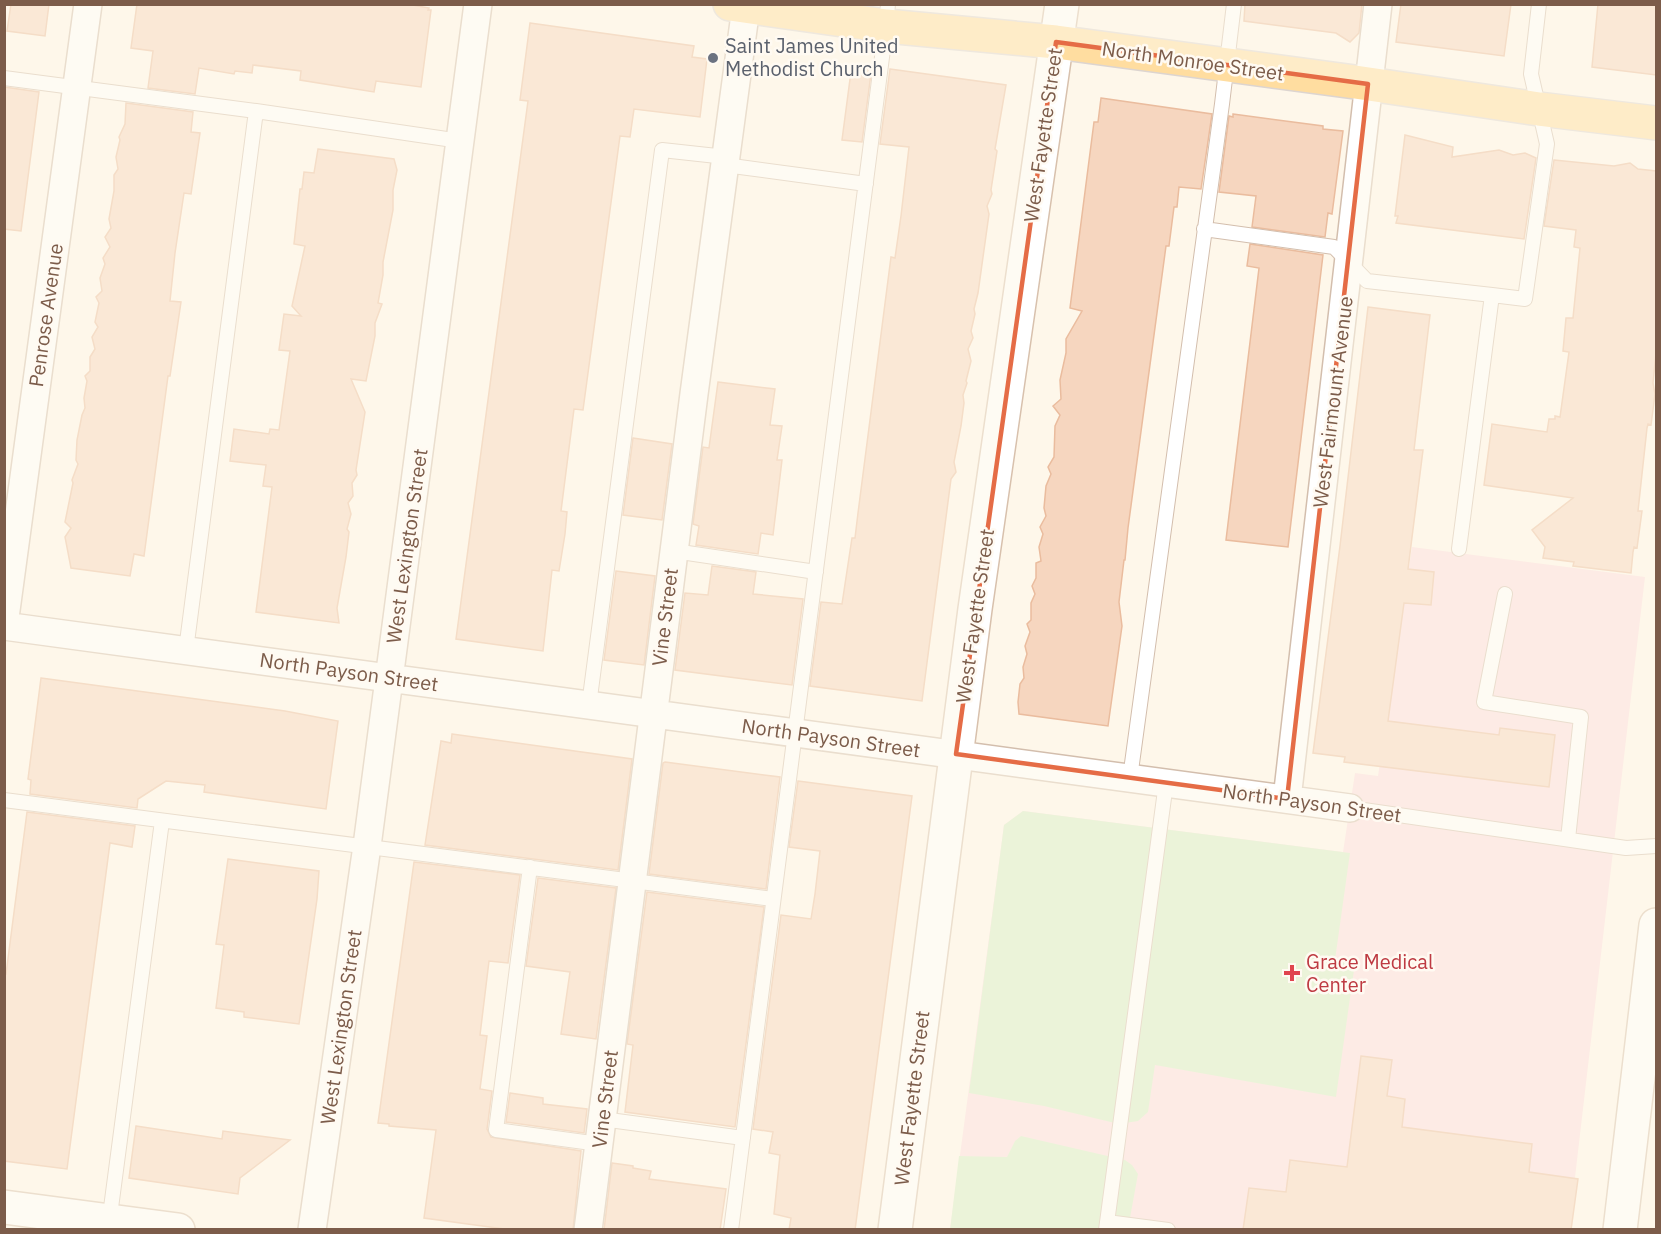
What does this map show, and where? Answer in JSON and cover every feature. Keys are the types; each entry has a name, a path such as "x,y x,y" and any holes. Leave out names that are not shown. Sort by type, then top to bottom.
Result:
{"main road":[{"name":"North Monroe Street","path":"741,5 887,15 1226,66 1656,123"}],"street":[{"name":"Penrose Avenue","path":"4,626 88,4"},
{"name":"West Lexington Street","path":"312,1230 367,846 478,4"},
{"name":"West Fayette Street","path":"895,1230 956,754 1062,4"},
{"name":"West Fairmount Avenue","path":"1287,799 1378,4"},
{"name":"Vine Street","path":"588,1230 725,161 741,5"},
{"name":"North Payson Street","path":"4,626 1350,808"},
{"path":"1620,1230 1656,925"},
{"path":"4,1207 109,1225 178,1230"}],"lane":[{"path":"1130,778 1234,4"},
{"path":"1204,229 1334,247 1367,281 1525,299 1547,144 1531,74 1539,4"},
{"path":"731,1230 887,15"},
{"path":"4,78 460,141"},
{"path":"186,650 256,111"},
{"path":"589,705 662,150 866,184"},
{"path":"1459,549 1491,295"},
{"path":"674,551 816,572"},
{"path":"1505,594 1484,702 1581,717 1568,839"},
{"path":"1166,783 1107,1226 1168,1230"},
{"path":"4,800 773,899"},
{"name":"North Payson Street","path":"1350,808 1626,848 1656,846"},
{"path":"109,1225 162,821"},
{"path":"530,867 496,1130 743,1138"}],"highlighted area":[{"path":"1056,42 1368,84 1287,799 956,754"}],"shaded area":[{"name":"Grace Medical Center","path":"1412,547 1645,577 1569,1229 950,1230 1004,825 1023,811 1343,852 1355,773 1378,776"}],"green space":[{"path":"1023,811 1350,853 1335,960 1355,963 1336,1097 1155,1065 1148,1112 1138,1121 1119,1124 1044,1106 969,1093 1004,825"},
{"path":"1021,1136 1125,1160 1132,1165 1138,1174 1128,1229 950,1230 959,1156 1007,1157 1015,1141"}],"building":[{"path":"11,4 49,4 45,36 7,31"},
{"path":"137,4 407,4 429,8 428,10 431,10 421,87 376,81 374,92 300,80 301,71 253,65 252,73 235,71 234,74 199,68 195,94 148,88 153,51 131,48"},
{"path":"1245,4 1362,4 1359,33 1350,42 1336,33 1244,21"},
{"path":"1401,4 1511,4 1504,56 1396,42"},
{"path":"1598,4 1656,4 1656,75 1592,67"},
{"path":"530,23 694,46 692,57 707,59 700,117 634,109 630,137 620,136 583,410 574,409 561,511 567,512 565,534 559,571 552,570 543,651 456,639 528,101 520,100"},
{"path":"852,64 872,66 862,142 842,140"},
{"path":"890,69 1006,85 995,149 997,151 992,194 987,206 989,214 971,331 973,338 968,349 971,361 963,395 961,426 954,462 956,472 951,479 922,701 810,686 821,602 842,604 852,538 855,538 891,257 895,258 901,216 909,147 880,144"},
{"path":"4,87 39,92 21,231 4,229"},
{"path":"1101,98 1212,114 1201,189 1179,187 1169,246 1166,246 1124,560 1119,602 1122,626 1108,726 1019,714 1018,702 1027,654 1025,646 1030,632 1027,624 1031,620 1031,603 1035,594 1032,586 1036,578 1036,563 1041,561 1039,547 1043,534 1040,527 1046,516 1044,508 1046,486 1051,474 1048,467 1054,457 1055,426 1060,415 1053,406 1061,399 1060,380 1066,353 1066,339 1082,311 1070,308 1094,122 1098,122"},
{"path":"126,103 193,112 191,132 200,133 191,194 184,193 175,253 170,301 181,302 170,376 168,376 144,556 134,554 130,576 71,568 65,537 71,528 65,522 72,480 78,464 76,460 77,440 85,408 87,381 85,376 90,371 90,357 95,349 92,337 98,327 95,322 99,303 96,297 102,291 100,278 105,264 103,258 110,247 105,237 111,228 109,219 114,191 114,175 118,169 116,157 119,137 125,124"},
{"path":"1233,114 1323,126 1323,129 1343,131 1332,214 1328,213 1325,237 1252,227 1256,196 1219,192 1229,116 1233,117"},
{"path":"1405,135 1453,147 1452,157 1499,150 1513,155 1525,153 1536,158 1524,239 1396,223"},
{"path":"318,149 394,159 397,170 378,303 382,304 375,323 375,336 366,381 351,379 365,412 357,475 352,483 353,496 348,503 351,514 337,608 339,623 256,612 272,487 263,486 266,465 230,461 234,429 269,434 270,429 279,430 290,351 279,350 284,314 301,316 292,306 305,246 294,244 300,189 302,189 304,172 314,173"},
{"path":"1554,160 1614,166 1630,163 1638,169 1656,171 1656,353 1653,383 1655,394 1651,425 1648,424 1647,428 1638,511 1642,511 1631,573 1573,566 1574,562 1543,558 1545,547 1532,530 1573,498 1484,485 1492,424 1547,432 1549,419 1555,419 1555,416 1560,417 1569,352 1563,351 1566,318 1573,318 1580,248 1574,247 1576,230 1544,226"},
{"path":"1250,244 1323,255 1288,547 1226,540 1259,268 1247,266"},
{"path":"1368,307 1430,315 1414,450 1423,450 1408,569 1434,572 1431,605 1404,603 1388,721 1499,735 1500,728 1555,735 1549,787 1344,762 1345,757 1313,753"},
{"path":"718,382 775,389 770,425 782,426 777,460 782,460 773,535 761,533 758,554 696,545 699,526 693,524 703,447 709,448"},
{"path":"633,438 672,444 662,520 623,515"},
{"path":"712,566 756,572 753,594 803,599 792,685 675,670 685,593 708,595"},
{"path":"616,571 655,576 644,665 604,660"},
{"path":"41,678 285,711 338,721 326,809 204,792 205,785 166,781 138,799 137,808 30,794 31,780 28,779"},
{"path":"452,734 632,759 618,870 425,845 441,741 451,743"},
{"path":"663,763 780,777 766,889 649,874"},
{"path":"798,781 912,796 855,1230 789,1230 791,1218 774,1214 780,1155 769,1153 773,1132 753,1129 781,915 811,919 815,894 820,851 789,847"},
{"path":"27,812 135,826 132,847 110,843 67,1169 4,1161 4,974 6,974"},
{"path":"228,859 319,871 299,1024 244,1017 244,1012 216,1008 224,945 216,944"},
{"path":"414,862 520,875 508,963 489,961 480,1035 487,1036 480,1089 492,1091 487,1129 491,1137 581,1151 573,1230 512,1230 424,1218 436,1130 378,1123"},
{"path":"538,878 616,888 596,1039 561,1034 570,972 526,966"},
{"path":"647,892 764,907 735,1127 625,1112 633,1045 627,1044"},
{"path":"1361,1056 1392,1060 1387,1096 1405,1099 1402,1127 1532,1144 1529,1172 1578,1179 1571,1230 1243,1230 1249,1188 1286,1192 1290,1160 1347,1167"},
{"path":"510,1093 543,1098 543,1104 587,1109 584,1133 506,1122"},
{"path":"136,1126 222,1139 223,1131 290,1140 240,1178 238,1194 129,1178"},
{"path":"612,1163 651,1171 649,1179 726,1189 720,1230 604,1230"}],"place":[{"name":"Saint James United Methodist Church","path":"713,58"},
{"name":"Grace Medical Center","path":"1292,973"}]}
